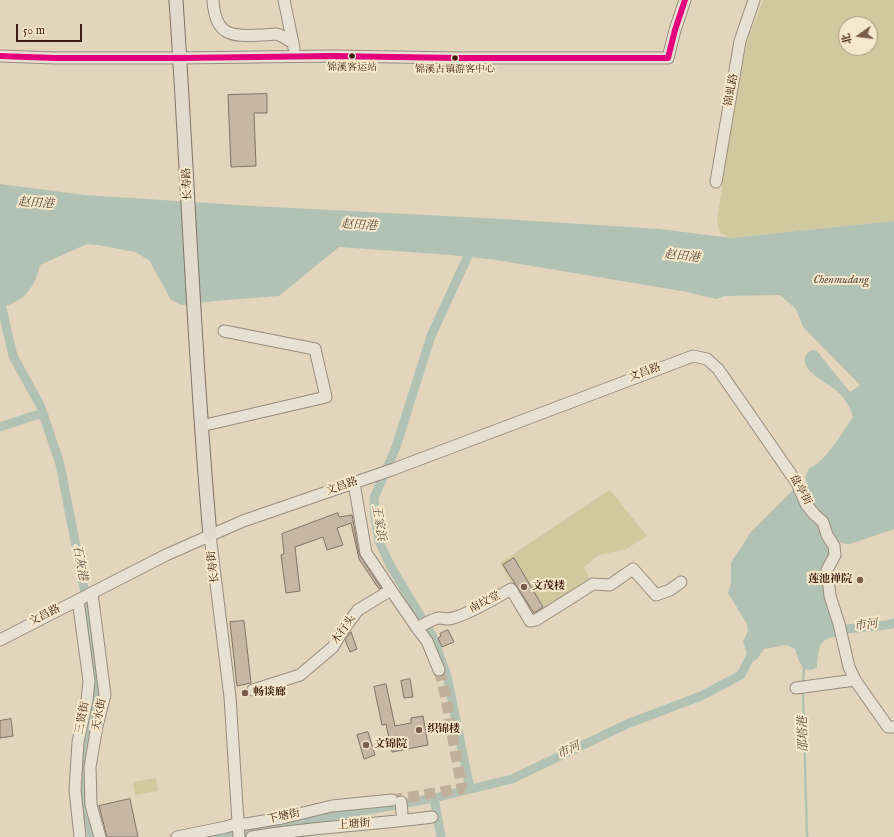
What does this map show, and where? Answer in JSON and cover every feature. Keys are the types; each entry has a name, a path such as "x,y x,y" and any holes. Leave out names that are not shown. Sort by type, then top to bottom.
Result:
{"main road":[{"name":"长寿路","path":"176,0 188,178 194,310"},
{"name":"长寿街","path":"194,310 201,426 210,535"}],"street":[{"path":"213,0 214,13 220,26 230,34 242,36 277,34 293,43"},
{"path":"284,0 296,56"},
{"path":"0,56 55,58 296,56 668,58 685,0"},
{"name":"锦虬路","path":"716,182 740,41 754,0"},
{"path":"201,426 326,397 315,349 224,331"},
{"name":"文昌路","path":"0,640 166,555 243,521 394,469 693,356"},
{"name":"盘亭街","path":"693,356 707,359 718,369 798,483 806,504 823,522 827,535 834,546 835,555 827,570 830,596 839,624 849,667 855,680 888,727 894,726"},
{"path":"354,482 366,553 391,590 425,624 427,641 439,670"},
{"name":"长寿街","path":"210,535 230,697 238,823"},
{"name":"南坟堂","path":"425,624 439,618 450,619 490,602 511,589 530,621 536,620 592,584 610,585 633,569 656,595 670,590 681,582"},
{"name":"木行头","path":"253,690 300,675 333,647 343,630 358,610 391,590"},
{"name":"三贤街","path":"80,837 75,790 78,742 95,705 89,681 85,596"},
{"name":"天水街","path":"85,596 105,695 95,705 97,726 90,767 91,805 100,837"},
{"path":"801,688 855,680"},
{"name":"下塘街","path":"182,837 238,823 300,822 332,806 373,801 398,805"},
{"name":"上塘街","path":"252,837 300,822 360,825 432,817"},
{"path":"238,823 239,837"}],"shaded area":[{"path":"763,0 894,0 893,221 731,238 720,233 717,222 725,165 746,44"},
{"path":"610,490 647,536 626,549 599,555 584,567 591,582 532,619 500,563"},
{"path":"156,778 158,791 135,795 133,782"}],"water":[{"path":"0,184 85,195 660,229 731,238 894,220 894,529 850,544 839,542 832,546 825,570 838,627 846,626 848,628 847,634 831,638 823,642 820,646 817,667 811,670 804,669 799,661 795,649 786,645 764,649 757,659 750,664 747,662 747,655 743,641 748,631 747,624 728,593 731,583 731,564 750,533 793,490 797,493 808,485 805,477 809,468 815,465 827,454 853,417 849,406 840,394 816,376 806,366 806,355 810,351 816,350 850,392 860,385 803,327 796,309 780,295 725,296 716,299 687,292 496,260 451,255 339,247 279,296 182,305 171,300 149,260 135,252 87,244 40,265 35,280 27,293 16,302 0,307"}],"building":[{"path":"267,94 267,113 254,113 256,166 231,167 228,95"},
{"path":"338,513 339,517 352,515 359,554 381,588 379,589 359,559 351,523 337,528 343,545 327,550 323,537 295,547 300,591 286,593 281,555 284,554 282,534"},
{"name":"文茂楼","path":"514,558 543,607 534,613 503,565"},
{"path":"244,621 251,683 237,686 230,622"},
{"path":"448,630 454,642 442,647 438,638 441,636 440,634"},
{"path":"351,632 357,649 350,652 345,640"},
{"path":"410,679 413,697 404,698 401,681"},
{"path":"386,684 395,726 411,723 411,718 423,716 428,745 392,752 386,724 382,725 374,687"},
{"path":"11,719 13,736 0,738 0,721"},
{"name":"文锦院","path":"368,732 375,755 364,759 357,735"},
{"path":"130,799 138,837 107,837 99,806"}],"waterway":[{"name":"王家浜","path":"470,789 447,676 433,637 390,565 379,541 374,498 396,447 431,336 472,247"},
{"name":"石灰港","path":"0,300 13,356 40,405 60,464 93,634 95,698 83,766 85,803 92,837"},
{"path":"0,427 36,415 44,415"},
{"name":"市河","path":"836,630 894,623"},
{"name":"市河","path":"217,837 434,798 512,779 627,724 701,696 741,675 753,651"},
{"name":"邵塔港","path":"803,685 804,668"},
{"name":"邵塔港","path":"803,690 807,837"},
{"path":"434,798 441,837"}],"tunnel":[{"path":"439,670 445,694 462,789"},
{"path":"392,800 465,788"}],"transit line":[{"path":"0,56 55,58 332,56 458,58 668,58 685,0"}],"place":[{"name":"锦溪客运站","path":"352,56"},
{"name":"锦溪古镇游客中心","path":"455,58"},
{"name":"莲池禅院","path":"860,580"},
{"name":"文茂楼","path":"524,587"},
{"name":"畅谈廊","path":"245,693"},
{"name":"织锦楼","path":"419,730"},
{"name":"文锦院","path":"366,745"}],"water label":[{"name":"赵田港","path":"36,204"},
{"name":"赵田港","path":"359,226"},
{"name":"赵田港","path":"682,257"},
{"name":"Chenmudang","path":"841,281"}]}
